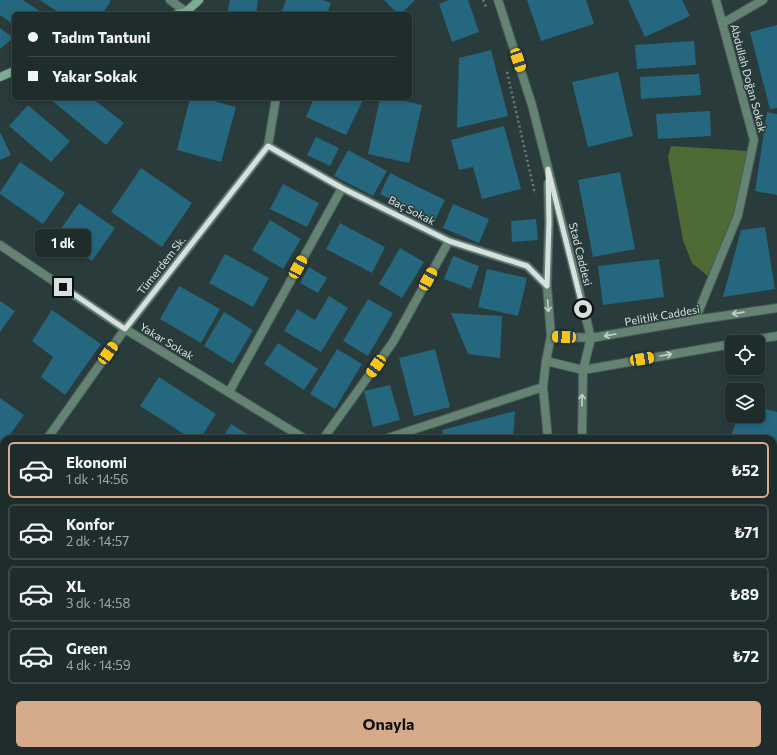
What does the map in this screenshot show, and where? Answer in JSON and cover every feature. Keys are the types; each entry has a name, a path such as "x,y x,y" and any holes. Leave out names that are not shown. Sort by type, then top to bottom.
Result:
{"street":[{"path":"170,0 183,12"},
{"path":"185,12 199,0"},
{"name":"Stad Caddesi","path":"498,0 532,105 591,338 583,370 582,435"},
{"name":"Abdullah Doğan Sokak","path":"695,320 738,215 754,140 716,0"},
{"path":"723,23 763,0"},
{"path":"0,77 12,72"},
{"name":"Tümerdem Sk.","path":"49,435 125,329 268,146 276,100"},
{"name":"Baç Sokak","path":"268,146 342,188 449,241 527,266 547,286"},
{"name":"Stad Caddesi","path":"548,169 549,222 547,286 551,336 543,387 548,435"},
{"path":"229,392 342,188"},
{"path":"327,435 393,342 449,241"},
{"name":"Yakar Sokak","path":"0,246 125,329 299,435"},
{"name":"Pelitlik Caddesi","path":"551,336 591,338 695,320 777,308"},
{"path":"765,338 777,336"},
{"path":"546,361 583,370 725,345"},
{"path":"397,435 543,387"}],"path":[{"path":"483,0 488,12"},
{"path":"506,68 536,196"}],"green space":[{"path":"671,146 748,151 735,214 709,277 692,263 683,240 668,157"}],"building":[{"path":"0,0 23,0 41,12 12,12 12,24 0,15"},
{"path":"40,0 111,1 103,12 58,12"},
{"path":"230,0 258,0 256,12 227,12"},
{"path":"286,0 323,0 331,3 328,12 282,12"},
{"path":"384,0 415,0 403,12 396,12"},
{"path":"449,0 468,0 479,32 452,42 439,4"},
{"path":"527,0 586,0 594,24 541,41"},
{"path":"628,0 682,0 690,16 645,37"},
{"path":"777,25 777,108 770,109 750,32"},
{"path":"0,28 12,39 0,49"},
{"path":"694,41 696,65 637,69 635,45"},
{"path":"491,50 508,116 457,128 459,58"},
{"path":"618,72 633,136 588,147 572,82"},
{"path":"699,74 701,95 641,99 640,77"},
{"path":"51,100 95,100 124,123 106,145"},
{"path":"190,100 210,100 236,107 221,162 177,150"},
{"path":"313,100 363,100 346,135 306,117"},
{"path":"380,100 400,100 422,105 409,163 368,154"},
{"path":"28,105 70,141 51,162 9,126"},
{"path":"710,111 711,136 658,139 656,114"},
{"path":"767,112 777,114 777,195 755,191"},
{"path":"504,126 521,189 482,199 473,167 459,170 451,140"},
{"path":"0,132 11,155 0,160"},
{"path":"316,137 339,148 330,166 307,155"},
{"path":"348,150 387,171 373,196 334,176"},
{"path":"20,162 65,193 43,224 0,194"},
{"path":"141,168 192,203 162,247 111,212"},
{"path":"620,172 635,249 593,257 578,180"},
{"path":"390,173 445,200 435,220 380,194"},
{"path":"283,184 319,203 307,227 270,209"},
{"path":"79,203 115,228 92,261 56,236"},
{"path":"453,204 489,219 479,243 443,228"},
{"path":"536,219 538,240 512,242 511,221"},
{"path":"270,220 301,239 283,269 252,250"},
{"path":"340,223 385,247 372,273 326,249"},
{"path":"765,227 775,289 723,297 741,230"},
{"path":"400,248 424,262 402,298 379,284"},
{"path":"225,254 269,278 253,307 209,283"},
{"path":"453,256 479,266 471,289 444,279"},
{"path":"659,259 664,297 603,305 598,266"},
{"path":"309,267 327,278 318,293 300,283"},
{"path":"487,269 527,278 518,316 478,307"},
{"path":"179,286 220,309 201,343 160,319"},
{"path":"329,296 348,308 321,352 284,331 297,309 315,320"},
{"path":"368,299 393,313 368,356 343,341"},
{"path":"0,301 15,311 0,332"},
{"path":"52,310 101,344 65,395 41,377 53,357 32,341"},
{"path":"224,312 253,330 233,364 204,346"},
{"path":"451,313 502,316 500,358 468,354"},
{"path":"278,343 318,369 304,390 264,364"},
{"path":"337,349 362,364 335,409 310,394"},
{"path":"435,349 450,407 414,416 399,358"},
{"path":"159,377 216,414 203,435 186,435 140,406"},
{"path":"390,385 400,420 373,427 364,391"},
{"path":"0,398 24,415 10,435 0,435"},
{"path":"765,409 777,412 777,435 731,435 736,423 765,423"},
{"path":"515,411 513,435 443,435 442,430"},
{"path":"231,424 249,435 224,435"}],"route":[{"path":"63,287 125,329 268,146 342,188 449,241 527,266 547,286 549,222 548,169 583,309"}]}
